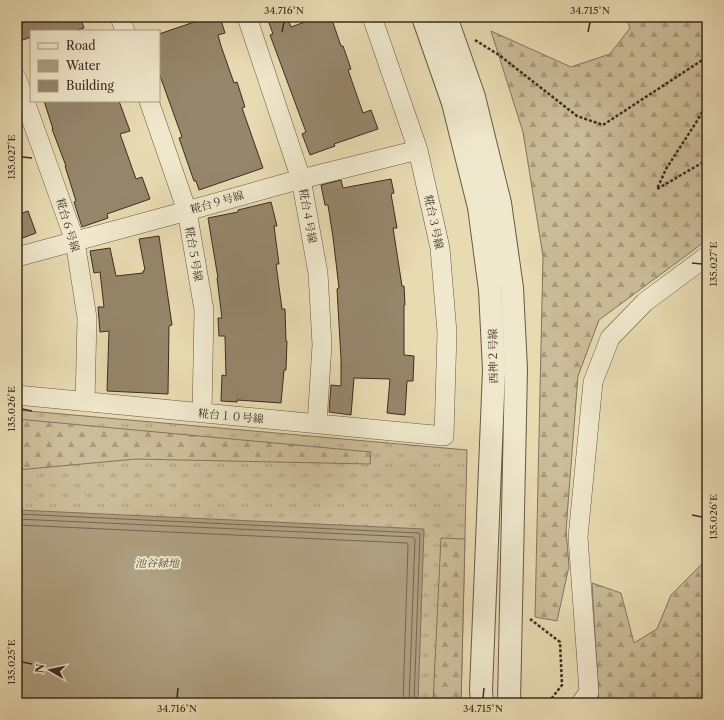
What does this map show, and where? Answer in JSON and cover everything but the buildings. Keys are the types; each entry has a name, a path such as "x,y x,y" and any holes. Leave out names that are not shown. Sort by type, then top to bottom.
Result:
{"street":[{"path":"120,17 125,30"},
{"name":"糀台４号線","path":"247,17 301,179 318,273 322,345 317,424"},
{"name":"糀台３号線","path":"372,17 418,150 440,248 447,332 444,436"},
{"name":"西神２号線","path":"423,17 453,103 479,207 490,290 494,370 481,690 482,703"},
{"name":"西神２号線","path":"446,17 474,97 499,195 512,288 516,369 509,703"},
{"name":"糀台６号線","path":"17,79 75,241 87,318 85,402"},
{"name":"糀台５号線","path":"149,102 186,211 204,310 202,413"},
{"name":"糀台９号線","path":"17,257 301,179 418,150"},
{"path":"581,703 590,692 578,537 593,382 610,338 645,302 707,256"},
{"name":"糀台１０号線","path":"17,395 444,436"}],"path":[{"path":"473,34 475,40 499,55 576,116 603,125 707,57"},
{"path":"707,103 666,168 657,189 707,160"}],"green space":[{"path":"626,17 707,17 707,240 599,320 578,376 566,530 569,566 557,621 535,617 543,256 523,132 491,31 571,67 610,54 630,28"},
{"name":"池谷緑地","path":"17,410 467,450 461,703 17,703"},
{"path":"17,419 371,452 370,464 136,459 17,470"},
{"path":"441,538 465,539 461,703 433,703"},
{"path":"707,559 707,703 599,703 592,583 621,593 634,643 657,629 671,595"}],"water":[{"name":"池谷緑地","path":"18,510 424,529 418,703 17,703"}]}
